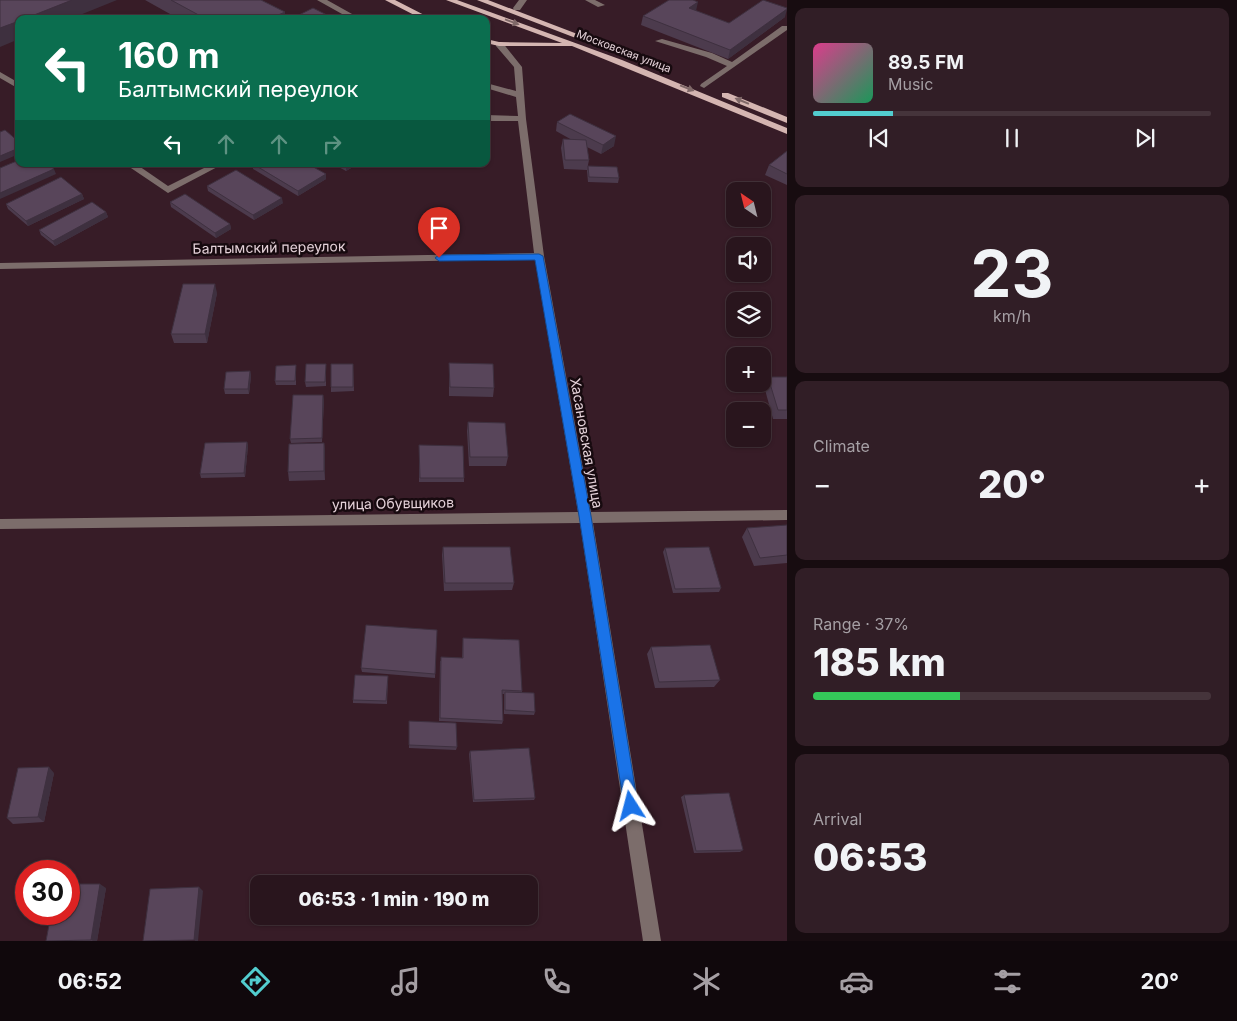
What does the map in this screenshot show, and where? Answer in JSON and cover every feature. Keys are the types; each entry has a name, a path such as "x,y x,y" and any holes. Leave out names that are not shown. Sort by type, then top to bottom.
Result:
{"main road":[{"path":"389,0 420,15"},
{"name":"Московская улица","path":"450,0 576,44 696,91 787,131"},
{"name":"Московская улица","path":"481,0 576,34 787,120"},
{"path":"500,0 576,34"},
{"path":"490,42 499,44 576,44"}],"street":[{"path":"321,0 349,15"},
{"path":"517,8 523,0"},
{"path":"589,0 601,5"},
{"path":"704,86 786,26"},
{"path":"660,41 709,55 733,65"},
{"name":"Хасановская улица","path":"499,44 518,67 522,119 539,256 585,516 652,941"},
{"path":"0,74 15,84"},
{"path":"490,86 520,96"},
{"path":"490,118 522,119"},
{"path":"134,167 168,190 212,167"},
{"name":"Балтымский переулок","path":"0,266 539,256"},
{"name":"улица Обувщиков","path":"0,524 787,515"}],"building":[{"path":"0,0 72,0 34,15 15,15 15,22 0,28"},
{"path":"171,0 261,0 285,12 278,15 199,15"},
{"path":"669,0 693,0 698,2 689,8 729,23 763,0 787,9 730,50 643,16"},
{"path":"313,8 327,15 299,15"},
{"path":"570,114 616,136 603,145 557,122"},
{"path":"5,130 15,139 15,150 0,156 0,132"},
{"path":"563,139 586,140 589,160 565,160"},
{"path":"787,151 787,174 769,165"},
{"path":"15,162 15,167 52,167 54,169 0,193 0,168"},
{"path":"588,166 617,167 619,178 589,177"},
{"path":"258,167 313,167 326,174 298,191"},
{"path":"236,170 282,198 253,215 207,186"},
{"path":"61,177 82,194 26,221 6,204"},
{"path":"185,194 230,224 215,233 170,202"},
{"path":"92,202 106,212 53,241 39,230"},
{"path":"183,284 215,284 205,334 171,334"},
{"path":"449,363 493,364 494,388 450,387"},
{"path":"306,364 326,364 325,382 305,382"},
{"path":"331,364 353,364 353,387 331,387"},
{"path":"296,365 295,381 275,381 276,366"},
{"path":"250,371 248,389 224,389 226,372"},
{"path":"771,377 787,377 787,410 778,410 771,387"},
{"path":"293,395 323,395 322,438 290,439"},
{"path":"468,422 505,423 508,457 470,457"},
{"path":"247,442 244,473 200,474 205,443"},
{"path":"324,443 324,471 288,472 289,444"},
{"path":"419,445 463,446 464,478 420,478"},
{"path":"787,525 787,555 760,558 747,528"},
{"path":"443,547 510,547 514,583 445,583"},
{"path":"709,547 721,588 675,589 665,548"},
{"path":"366,625 437,630 435,674 361,668"},
{"path":"463,638 519,640 522,691 502,690 503,721 440,718 441,657 463,658"},
{"path":"710,645 720,680 659,682 651,647"},
{"path":"355,675 388,676 386,701 353,700"},
{"path":"505,692 534,693 535,712 505,710"},
{"path":"409,721 456,723 457,747 409,745"},
{"path":"529,748 535,798 474,800 470,751"},
{"path":"49,767 38,817 7,818 18,768"},
{"path":"729,793 743,850 696,851 684,795"},
{"path":"80,884 100,884 91,940 46,941 49,925 80,925"},
{"path":"199,887 194,940 143,941 150,889"}],"route":[{"path":"439,258 539,256 585,516 631,806"}]}
